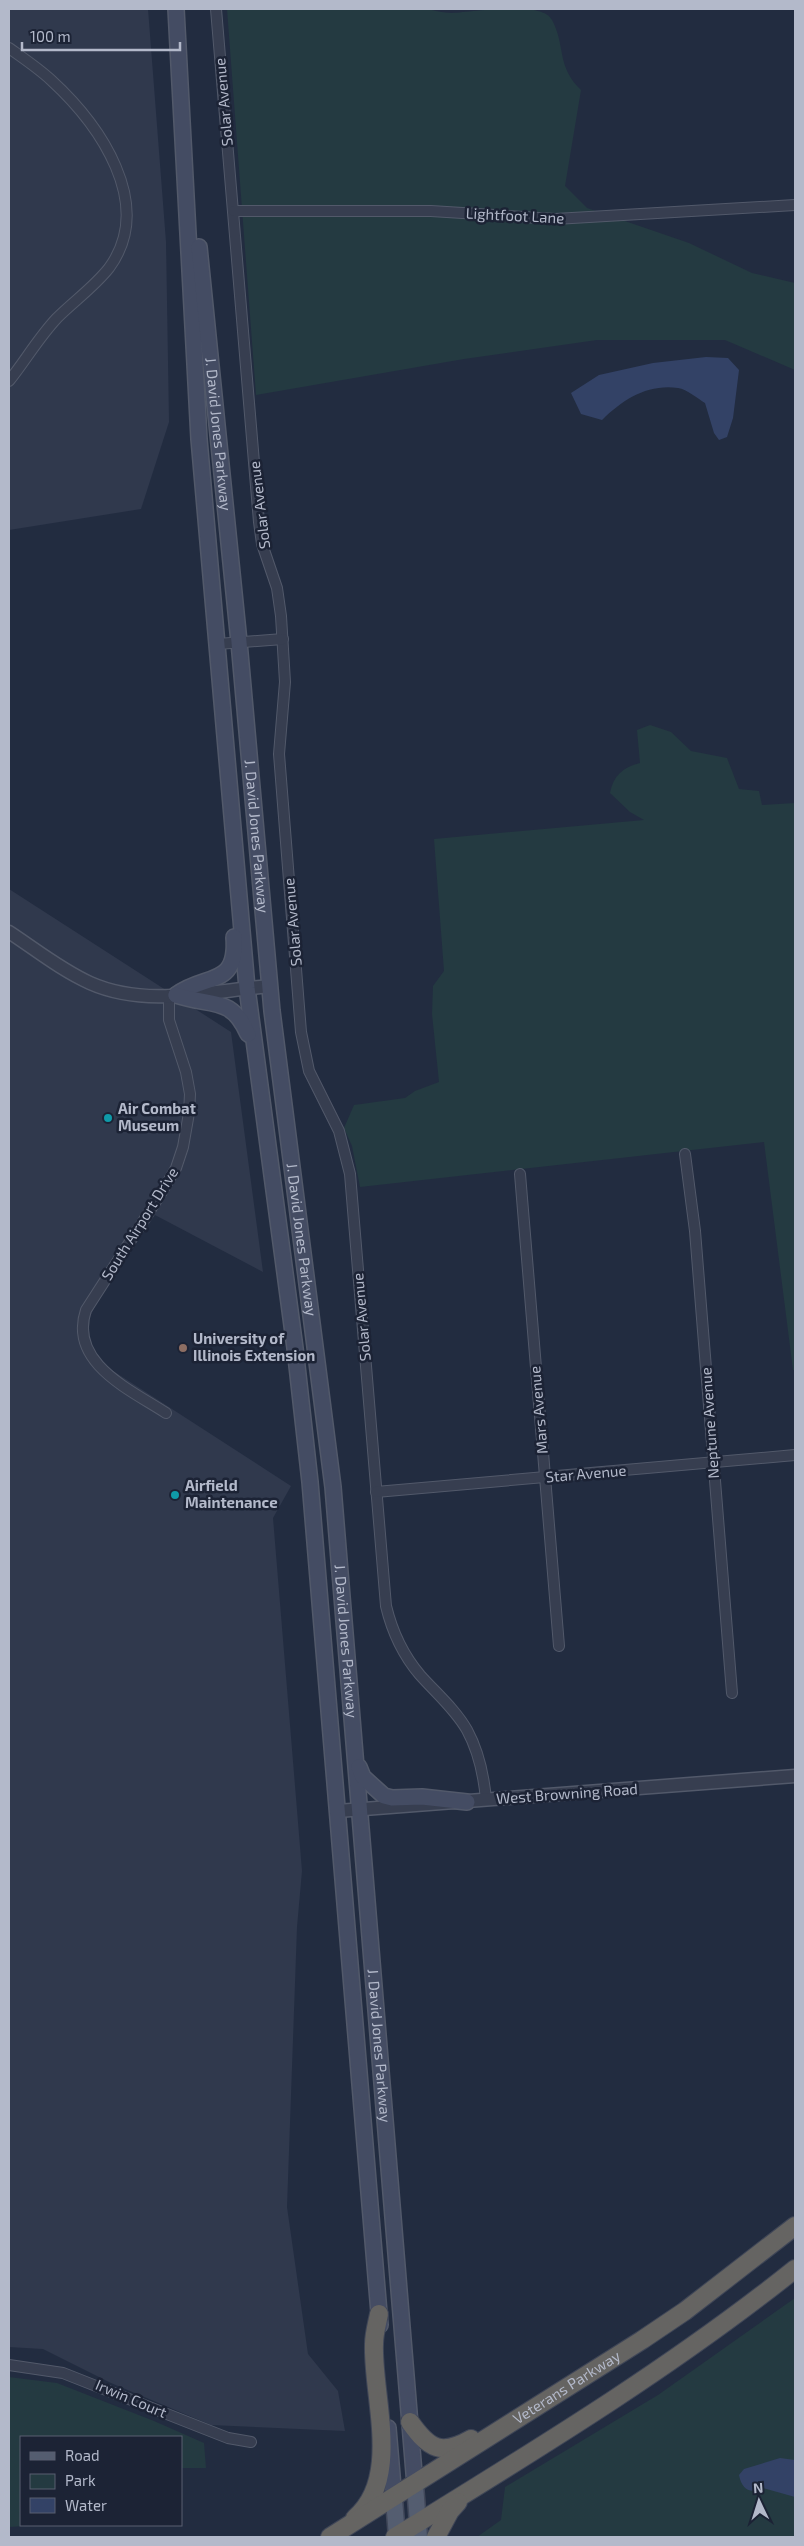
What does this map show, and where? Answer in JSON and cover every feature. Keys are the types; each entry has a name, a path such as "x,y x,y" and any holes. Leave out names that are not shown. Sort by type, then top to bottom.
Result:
{"highway":[{"name":"Veterans Parkway","path":"334,2535 597,2370 685,2311 795,2226"},
{"path":"397,2537 419,2530 469,2490 691,2347 795,2269"},
{"path":"334,2535 358,2515 366,2505 376,2483 381,2465 374,2343 379,2314"},
{"path":"410,2422 420,2437 429,2445 440,2449 449,2448 474,2437 576,2373 597,2370"},
{"path":"436,2537 450,2511 469,2490"}],"main road":[{"name":"J. David Jones Parkway","path":"176,9 200,439 231,815 247,988 306,1444 397,2537"},
{"name":"J. David Jones Parkway","path":"182,91 239,642 282,1098 334,1487 419,2530"},
{"path":"173,995 185,988 220,976 230,967 234,960 235,950 226,850 231,815"},
{"path":"173,995 193,1001 218,1004 233,1011 241,1018 255,1052"},
{"path":"356,1758 363,1777 384,1796 392,1798 422,1796 468,1802"}],"street":[{"name":"Solar Avenue","path":"216,9 259,522 262,544 277,588 282,639 285,682 279,754 301,1032 309,1071 339,1131 350,1174 386,1606 393,1630 412,1664 457,1715 467,1731 484,1778 486,1800"},
{"path":"9,48 50,78 90,123 112,158 122,184 126,212 124,232 117,254 109,268 55,321 9,381"},
{"name":"Lightfoot Lane","path":"234,211 421,211 555,219 795,205"},
{"path":"218,644 282,639"},
{"path":"9,932 96,985 136,996 173,995 270,986"},
{"name":"South Airport Drive","path":"166,1413 110,1376 97,1365 86,1349 83,1325 86,1310 160,1195 176,1168 183,1148 190,1113 190,1094 186,1072 168,1020 173,995"},
{"name":"Neptune Avenue","path":"684,1154 695,1231 732,1693"},
{"name":"Mars Avenue","path":"520,1174 546,1477 558,1646"},
{"name":"Star Avenue","path":"376,1492 795,1455"},
{"name":"West Browning Road","path":"338,1811 795,1776"},
{"name":"Irwin Court","path":"9,2364 63,2373 228,2438 251,2442"}],"shaded area":[{"path":"9,9 148,9 166,242 169,422 141,509 9,530"},
{"path":"9,889 231,1032 263,1272 155,1215 96,1304 90,1317 89,1331 91,1345 97,1356 107,1367 291,1486 273,1518 302,1871 297,1927 287,2207 308,2354 338,2391 345,2431 211,2425 111,2383 43,2349 9,2347"}],"green space":[{"path":"227,9 425,9 452,13 522,9 535,10 546,14 552,20 556,29 568,73 581,90 565,186 587,208 689,243 752,273 795,283 795,370 725,340 597,340 464,359 256,395"},
{"path":"650,725 671,732 691,751 727,758 739,789 759,791 762,805 795,803 795,1370 793,1370 764,1142 360,1187 352,1146 344,1128 354,1105 405,1098 415,1091 439,1082 432,1014 433,986 444,971 434,839 644,820 630,812 610,793 616,777 620,773 640,763 637,730"},
{"path":"795,2298 795,2537 477,2537 501,2520 505,2487 658,2395"},
{"path":"9,2377 57,2383 204,2443 206,2468 182,2468 182,2436 20,2436 20,2526 24,2526 10,2527"}],"water":[{"path":"706,357 728,358 739,370 733,418 727,437 719,440 714,433 705,403 689,392 678,388 656,388 646,391 628,400 602,420 581,414 571,393 599,375 653,363"},
{"path":"780,2458 795,2460 795,2497 763,2488 754,2491 744,2487 739,2475 744,2469"}],"place":[{"name":"Air Combat Museum","path":"108,1118"},
{"name":"University of Illinois Extension","path":"183,1348"},
{"name":"Airfield Maintenance","path":"175,1495"}]}
